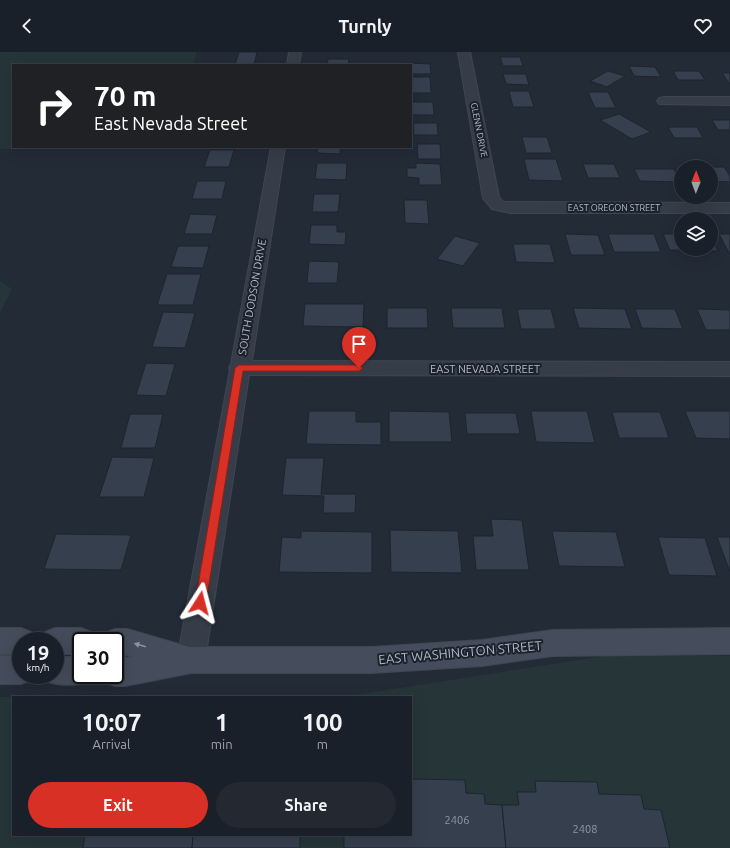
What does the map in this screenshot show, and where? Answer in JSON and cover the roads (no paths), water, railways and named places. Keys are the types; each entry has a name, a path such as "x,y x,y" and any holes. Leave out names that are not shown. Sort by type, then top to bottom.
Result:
{"main road":[{"path":"0,641 12,641"},
{"name":"EAST WASHINGTON STREET","path":"124,672 191,660 372,660 482,653 553,643 730,641"},
{"name":"EAST WASHINGTON STREET","path":"124,642 191,660"},
{"path":"0,670 12,670"}],"street":[{"path":"292,64 295,52"},
{"name":"GLENN DRIVE","path":"464,52 492,198 498,206"},
{"path":"664,101 730,101"},
{"name":"SOUTH DODSON DRIVE","path":"191,660 239,368 278,148"},
{"name":"EAST OREGON STREET","path":"498,206 510,208 730,208"},
{"name":"EAST NEVADA STREET","path":"239,368 730,369"}]}
